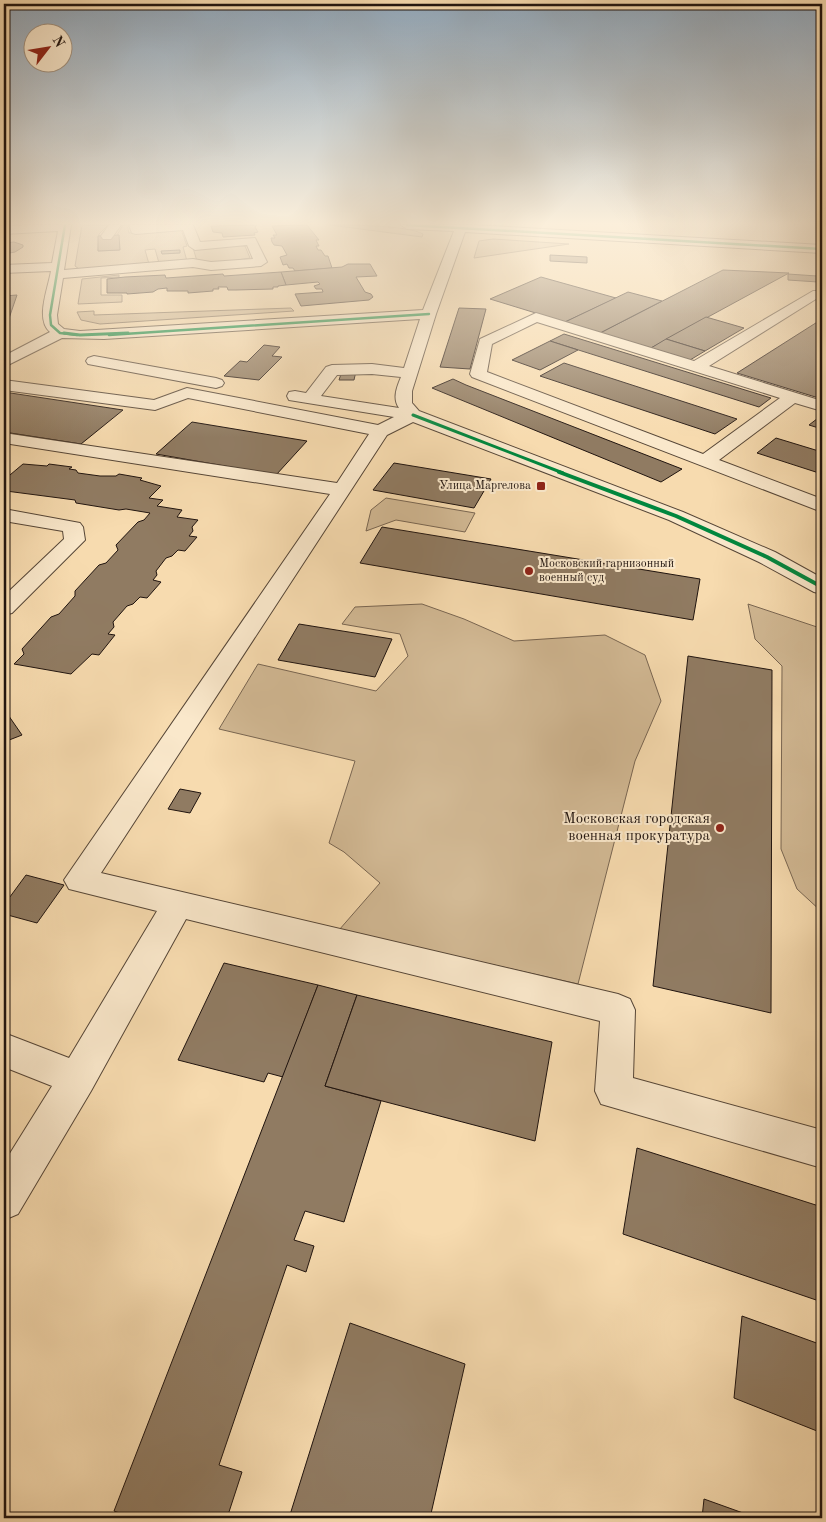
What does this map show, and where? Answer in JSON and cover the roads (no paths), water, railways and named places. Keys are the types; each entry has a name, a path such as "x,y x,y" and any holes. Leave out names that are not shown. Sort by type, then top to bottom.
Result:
{"street":[{"path":"53,296 50,315 51,325 60,333"},
{"path":"413,415 404,404 404,391 436,296"},
{"path":"696,367 811,296"},
{"path":"4,362 60,333 80,335 104,334 429,314"},
{"path":"822,406 536,317 486,342 478,374 822,506"},
{"path":"94,362 232,385"},
{"path":"310,399 332,370 372,369 410,373"},
{"path":"4,385 155,405 187,394 380,431"},
{"path":"281,394 413,415 676,516 767,557 822,587"},
{"path":"706,461 793,397"},
{"path":"413,415 380,431 80,880 618,1010 614,1091 822,1149"},
{"path":"4,438 342,490"},
{"path":"4,515 73,527 75,540 4,608"},
{"path":"4,1200 78,1079 178,904"},
{"path":"4,1050 78,1079"}],"place":[{"name":"Улица Маргелова","path":"541,486"},
{"name":"Московский гарнизонный военный суд","path":"529,571"},
{"name":"Московская городская военная прокуратура","path":"720,828"}]}
